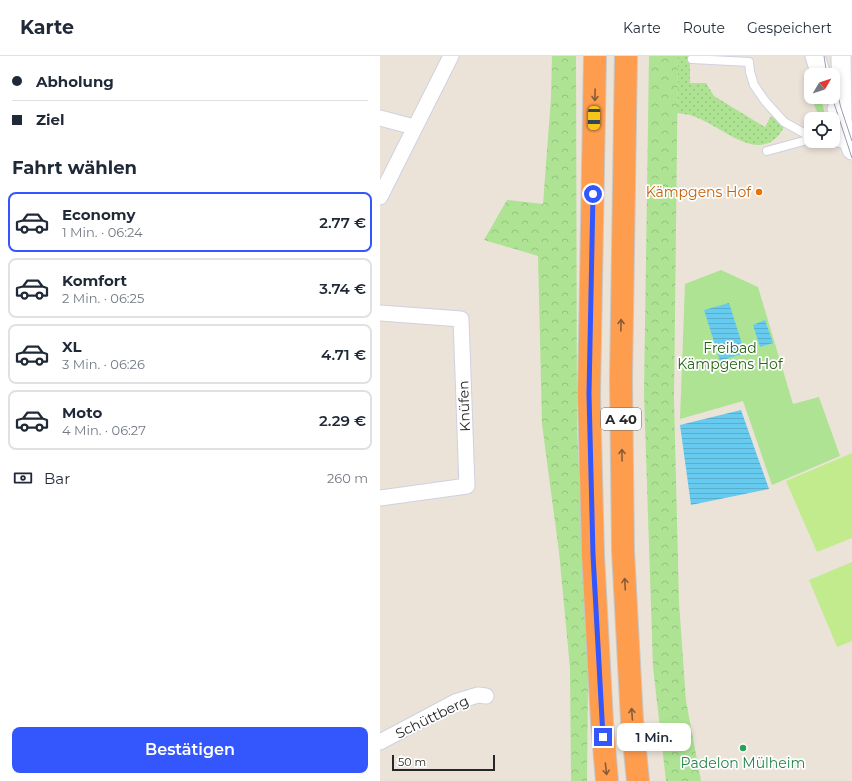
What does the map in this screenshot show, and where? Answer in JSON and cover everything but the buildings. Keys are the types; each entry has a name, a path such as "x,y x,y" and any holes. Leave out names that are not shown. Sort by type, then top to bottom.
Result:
{"highway":[{"name":"A 40","path":"596,56 589,394 593,555 602,722 607,781"},
{"name":"A 40","path":"626,56 620,379 623,551 632,720 638,781"}],"street":[{"path":"380,197 451,56"},
{"path":"815,56 819,68"},
{"path":"841,56 842,120 845,146"},
{"path":"834,104 842,120"},
{"path":"380,118 414,127"},
{"name":"Knüfen","path":"380,313 461,319 467,486 380,498"},
{"name":"Schüttberg","path":"380,742 455,702 478,695 486,696"}],"lane":[{"path":"696,58 749,62 754,85 765,101 784,122 804,134"},
{"path":"767,151 804,140"}],"green space":[{"path":"552,56 576,56 577,426 588,677 587,781 571,781 570,668 559,552 542,424 538,256 484,240 507,200 543,204 551,98"},
{"path":"649,56 678,56 674,398 679,603 686,701 701,781 666,781 653,667 644,394"},
{"path":"678,56 690,56 690,83 706,83 714,96 765,127 771,116 785,125 776,138 766,144 754,145 729,135 693,116 677,113"},
{"path":"814,104 823,104 824,112 817,112"},
{"name":"Freibad Kämpgens Hof","path":"721,270 758,287 793,404 819,397 840,456 772,485 743,401 680,419 685,284"},
{"path":"852,453 852,538 817,552 786,481"},
{"path":"852,562 852,641 837,647 809,580"}],"water":[{"path":"729,303 745,353 720,361 704,310"},
{"path":"765,320 773,343 760,347 753,325"},
{"path":"741,410 769,489 691,505 680,425"}],"tram line":[{"path":"824,56 826,68"},
{"path":"834,104 852,158"},
{"path":"840,104 852,141"}],"place":[{"name":"Kämpgens Hof","path":"759,192"},
{"name":"Padelon Mülheim","path":"743,748"}],"route":[{"path":"593,194 589,394 593,555 603,737"}]}
